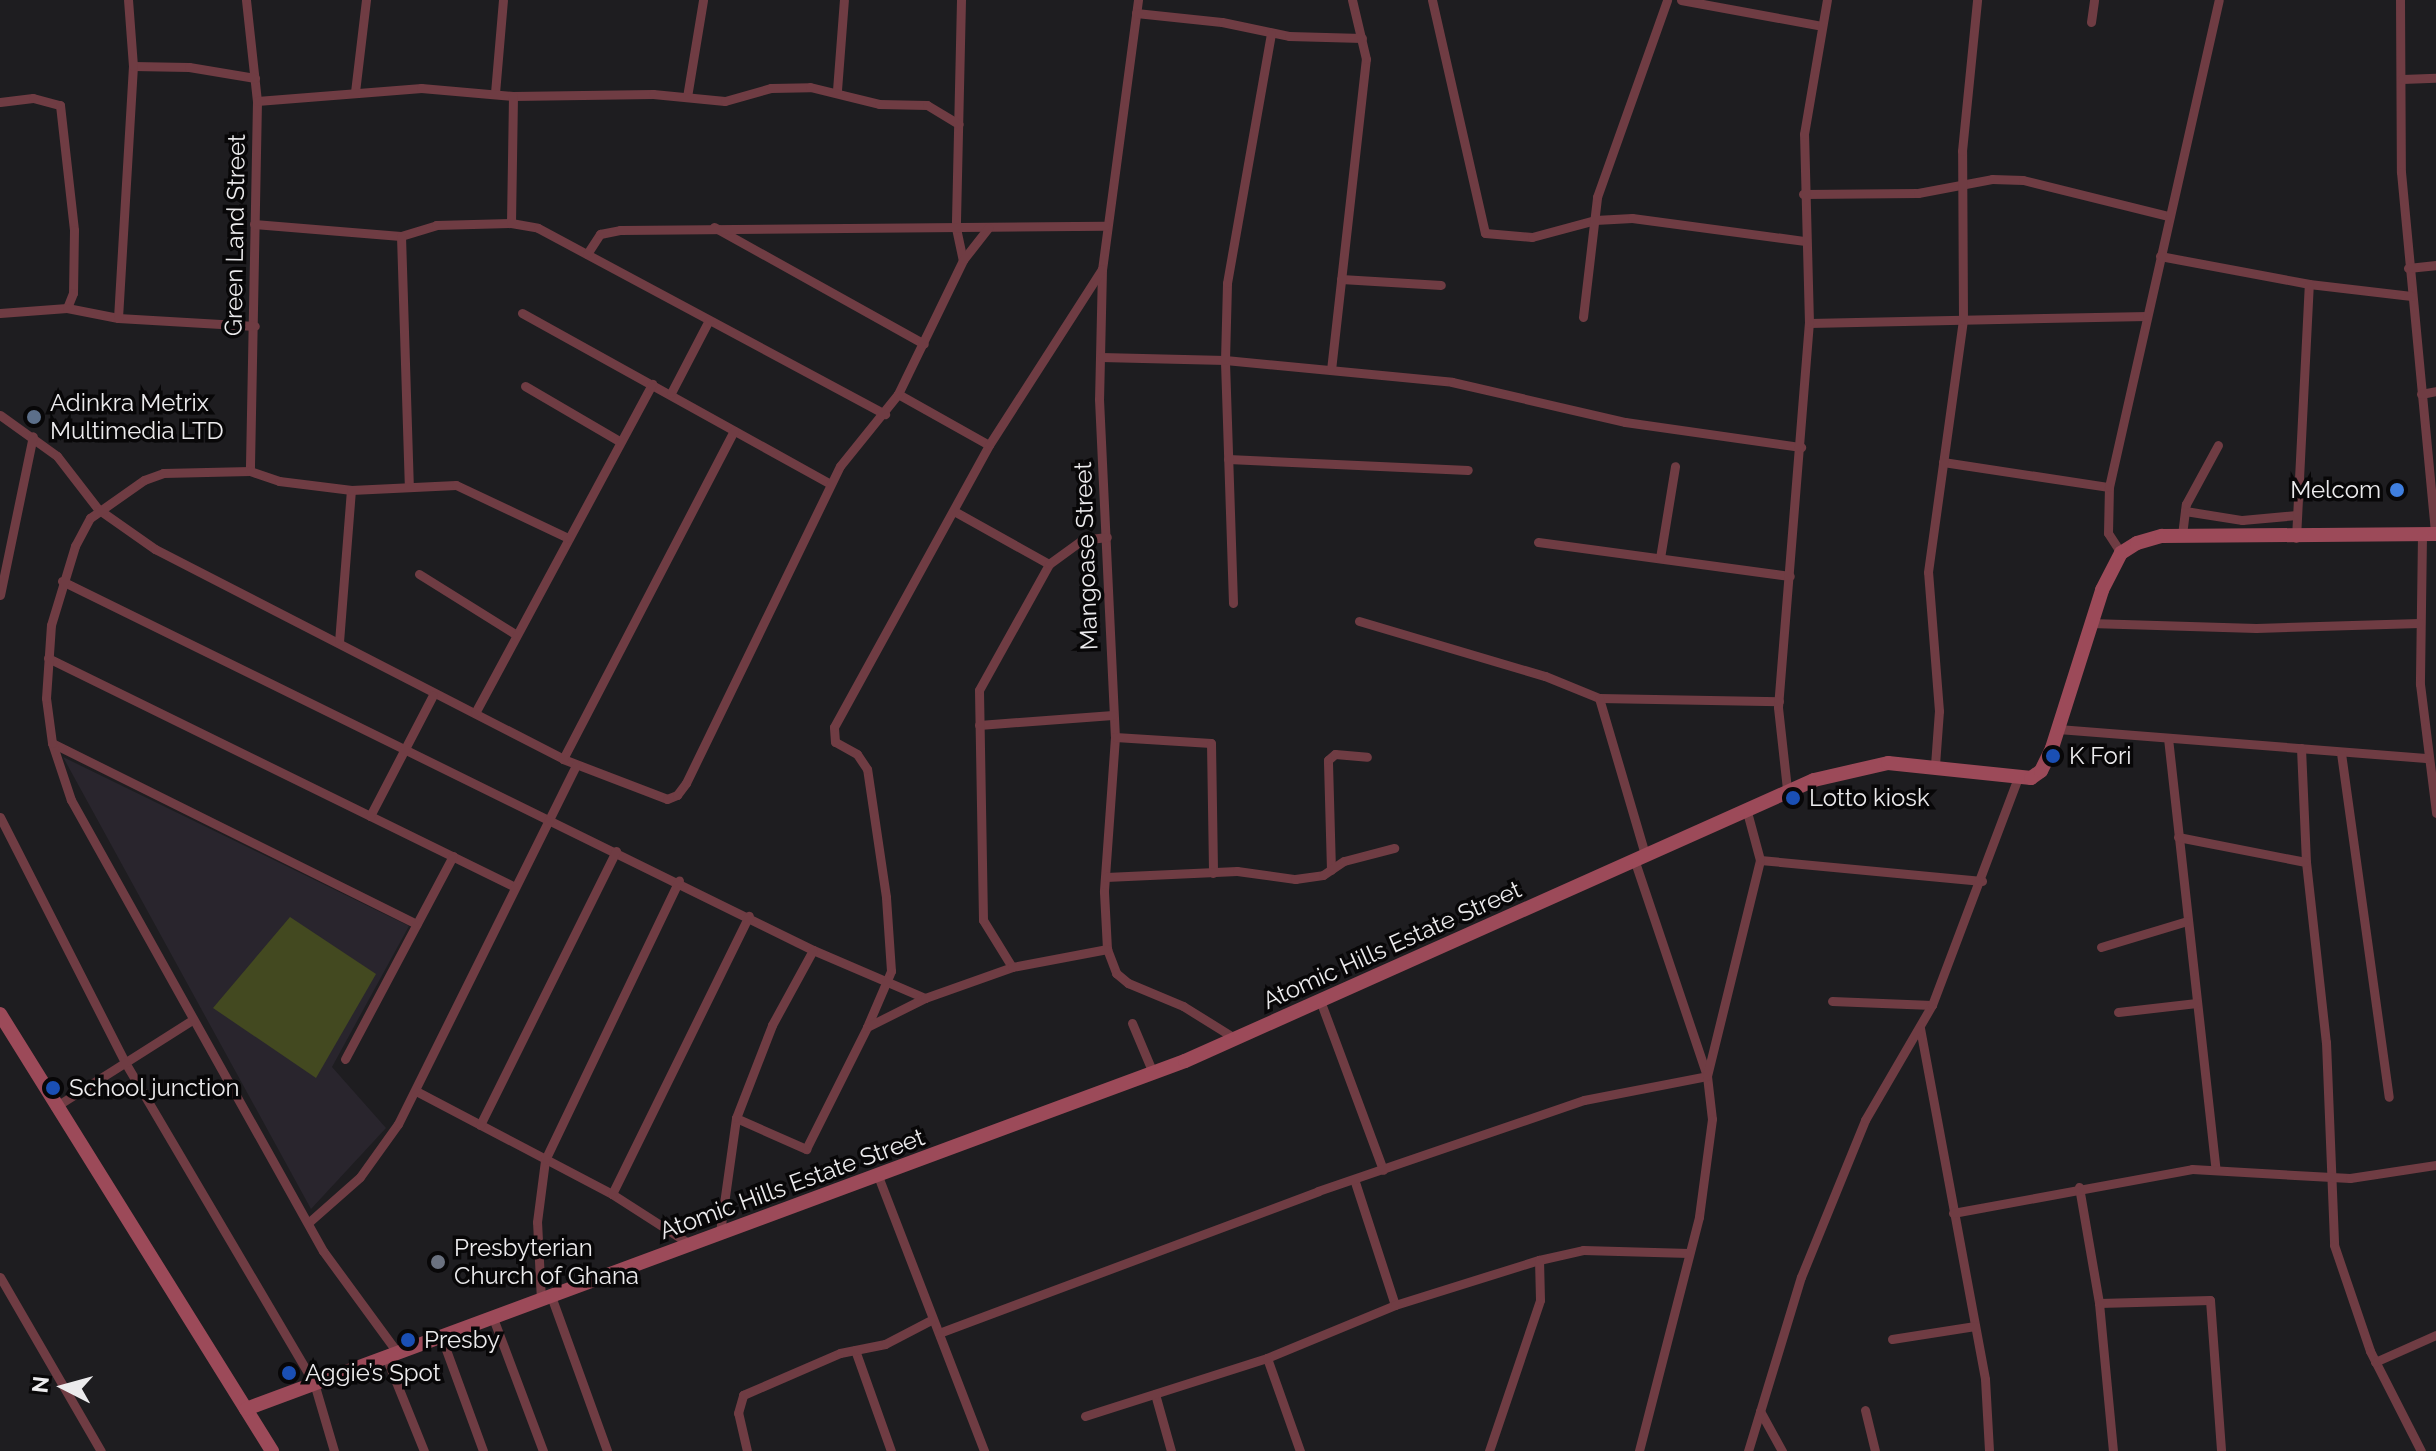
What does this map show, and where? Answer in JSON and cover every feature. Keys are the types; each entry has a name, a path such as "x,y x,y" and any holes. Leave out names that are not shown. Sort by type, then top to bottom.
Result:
{"street":[{"path":"118,318 133,66 128,0"},
{"name":"Green Land Street","path":"246,0 257,101 250,471"},
{"path":"355,92 366,0"},
{"path":"495,93 503,0"},
{"path":"687,97 703,0"},
{"path":"837,90 844,0"},
{"path":"961,0 956,228 963,260"},
{"name":"Mangoase Street","path":"1107,949 1106,877 1115,737 1101,357 1102,269 1105,226 1138,0"},
{"path":"1331,370 1366,59 1352,0"},
{"path":"1432,0 1485,233 1532,237 1595,220 1632,218 1805,241"},
{"path":"1583,317 1597,197 1667,0"},
{"path":"1681,0 1822,26"},
{"path":"1787,789 1779,701 1809,323 1803,194 1804,134 1827,0"},
{"path":"1935,765 1939,711 1928,572 1963,320 1964,104 1977,0"},
{"path":"2091,22 2094,0"},
{"path":"2121,553 2108,533 2109,487 2219,0"},
{"path":"2400,0 2408,268 2431,534 2419,623 2436,813"},
{"path":"1136,13 1222,22 1271,34 1362,38"},
{"path":"1233,603 1225,360 1236,216 1271,34"},
{"path":"133,66 189,67 255,78"},
{"path":"2402,79 2436,78"},
{"path":"257,101 421,88 513,96 687,97 725,101 771,88 837,90 879,104 927,105 959,124"},
{"path":"511,223 513,96"},
{"path":"0,102 33,98 60,105 74,230 73,293 67,308"},
{"path":"1803,194 1918,193 1963,185 2023,180 2169,216"},
{"path":"254,224 401,236 436,225 511,223 538,228 885,414"},
{"path":"587,254 600,234 713,226 1105,226"},
{"path":"713,226 924,344"},
{"path":"0,415 33,436 68,468 98,509 155,549 339,642 433,695 475,713 563,759 657,800 677,795 830,484 858,441 885,414 898,394 963,260 988,228"},
{"path":"401,236 409,484"},
{"path":"2160,256 2309,284 2411,296"},
{"path":"2408,268 2436,265"},
{"path":"736,1118 806,1149 867,1027 886,982 891,958 886,897 867,769 832,735 989,445 1102,269"},
{"path":"1341,279 1441,285"},
{"path":"2296,538 2309,284"},
{"path":"0,313 67,308 118,318 255,326"},
{"path":"522,313 830,484"},
{"path":"1809,323 2147,316"},
{"path":"671,393 709,320"},
{"path":"1101,357 1225,360 1452,382 1653,427 1801,447"},
{"path":"475,713 652,384"},
{"path":"525,386 619,441"},
{"path":"2421,394 2436,391"},
{"path":"898,394 989,445"},
{"path":"563,759 734,431"},
{"path":"0,595 33,436"},
{"path":"2182,535 2185,511 2218,445"},
{"path":"1228,459 1468,470"},
{"path":"1943,462 2109,487"},
{"path":"1660,558 1675,466"},
{"path":"424,1451 392,1355 308,1223 71,800 52,743 46,698 48,658 62,581 75,546 98,509 163,473 250,471 279,481 351,490 409,484 474,489 568,538"},
{"path":"339,642 351,490"},
{"path":"954,511 1049,564"},
{"path":"2185,511 2242,520 2297,515"},
{"path":"1748,1451 1801,1277 1865,1120 1932,1005 1982,881 2017,780 2041,771 2058,729 2090,623 2121,553 2150,538 2182,535 2296,538 2431,534"},
{"path":"1012,967 983,920 979,690 1049,564 1082,540 1107,537"},
{"path":"1538,542 1790,576"},
{"path":"419,574 515,634"},
{"path":"62,581 548,821 679,880 813,950 925,998"},
{"path":"1359,621 1545,676 1599,698 1779,701"},
{"path":"2090,623 2256,628 2419,623"},
{"path":"48,658 515,887"},
{"path":"370,816 402,749 433,695"},
{"path":"1599,698 1639,857 1707,1076 1711,1148 1689,1253 1639,1451"},
{"path":"979,725 1113,715"},
{"path":"2058,729 2429,758"},
{"path":"1115,737 1211,743 1213,873"},
{"path":"2168,738 2215,1167"},
{"path":"52,743 416,924"},
{"path":"2301,748 2306,862 2326,1042 2334,1245 2375,1362 2421,1451"},
{"path":"2341,753 2389,1097"},
{"path":"1331,870 1328,760 1335,754 1367,757"},
{"path":"308,1223 336,1201 380,1155 416,1091 576,765"},
{"name":"Atomic Hills Estate Street","path":"246,1409 1153,1073 1321,1003 1787,789 1862,766 1935,765 2017,780"},
{"path":"1707,1076 1760,860 1746,808"},
{"path":"0,817 126,1064 314,1383 334,1451"},
{"path":"2178,837 2306,862"},
{"path":"1106,877 1213,873 1295,879 1394,848"},
{"path":"480,1125 616,851"},
{"path":"345,1059 453,856"},
{"path":"1760,860 1982,881"},
{"path":"607,1451 546,1298 537,1222 545,1160 679,880"},
{"path":"612,1194 749,916"},
{"path":"2101,947 2187,921"},
{"path":"867,1027 925,998 1012,967 1107,949 1116,973 1128,983 1183,1006 1236,1039"},
{"path":"720,1232 736,1118 772,1025 813,950"},
{"path":"1832,1001 1932,1005"},
{"path":"1321,1003 1383,1170"},
{"path":"2118,1012 2196,1003"},
{"path":"0,1014 55,1107 272,1451"},
{"path":"55,1107 192,1020"},
{"path":"1132,1023 1153,1073"},
{"path":"1920,1028 1985,1379 1989,1451"},
{"path":"939,1333 1318,1191 1355,1182 1584,1100 1707,1076"},
{"path":"416,1091 612,1194 690,1244"},
{"path":"1953,1213 2079,1187 2215,1167 2329,1178 2436,1165"},
{"path":"878,1176 984,1451"},
{"path":"1355,1182 1395,1305"},
{"path":"2079,1187 2099,1303 2113,1451"},
{"path":"1085,1416 1267,1358 1395,1305 1539,1260 1583,1250 1689,1253"},
{"path":"1489,1451 1540,1300 1539,1260"},
{"path":"0,1277 101,1451"},
{"path":"2099,1303 2210,1300 2221,1451"},
{"path":"493,1318 543,1451"},
{"path":"747,1451 738,1413 743,1395 855,1350 885,1344 931,1320"},
{"path":"1892,1339 1975,1326"},
{"path":"2375,1362 2436,1335"},
{"path":"441,1336 483,1451"},
{"path":"855,1350 891,1451"},
{"path":"1267,1358 1300,1451"},
{"path":"1155,1394 1171,1451"},
{"path":"1865,1410 1875,1451"},
{"path":"1760,1411 1782,1451"}],"shaded area":[{"path":"63,757 409,926 332,1067 386,1128 311,1209"}],"green space":[{"path":"290,917 376,974 316,1078 213,1008"}],"place":[{"name":"Adinkra Metrix Multimedia LTD","path":"34,417"},
{"name":"Melcom","path":"2397,490"},
{"name":"K Fori","path":"2053,756"},
{"name":"Lotto kiosk","path":"1793,798"},
{"name":"School junction","path":"53,1088"},
{"name":"Presbyterian Church of Ghana","path":"438,1262"},
{"name":"Presby","path":"408,1340"},
{"name":"Aggie’s Spot","path":"289,1373"}]}
